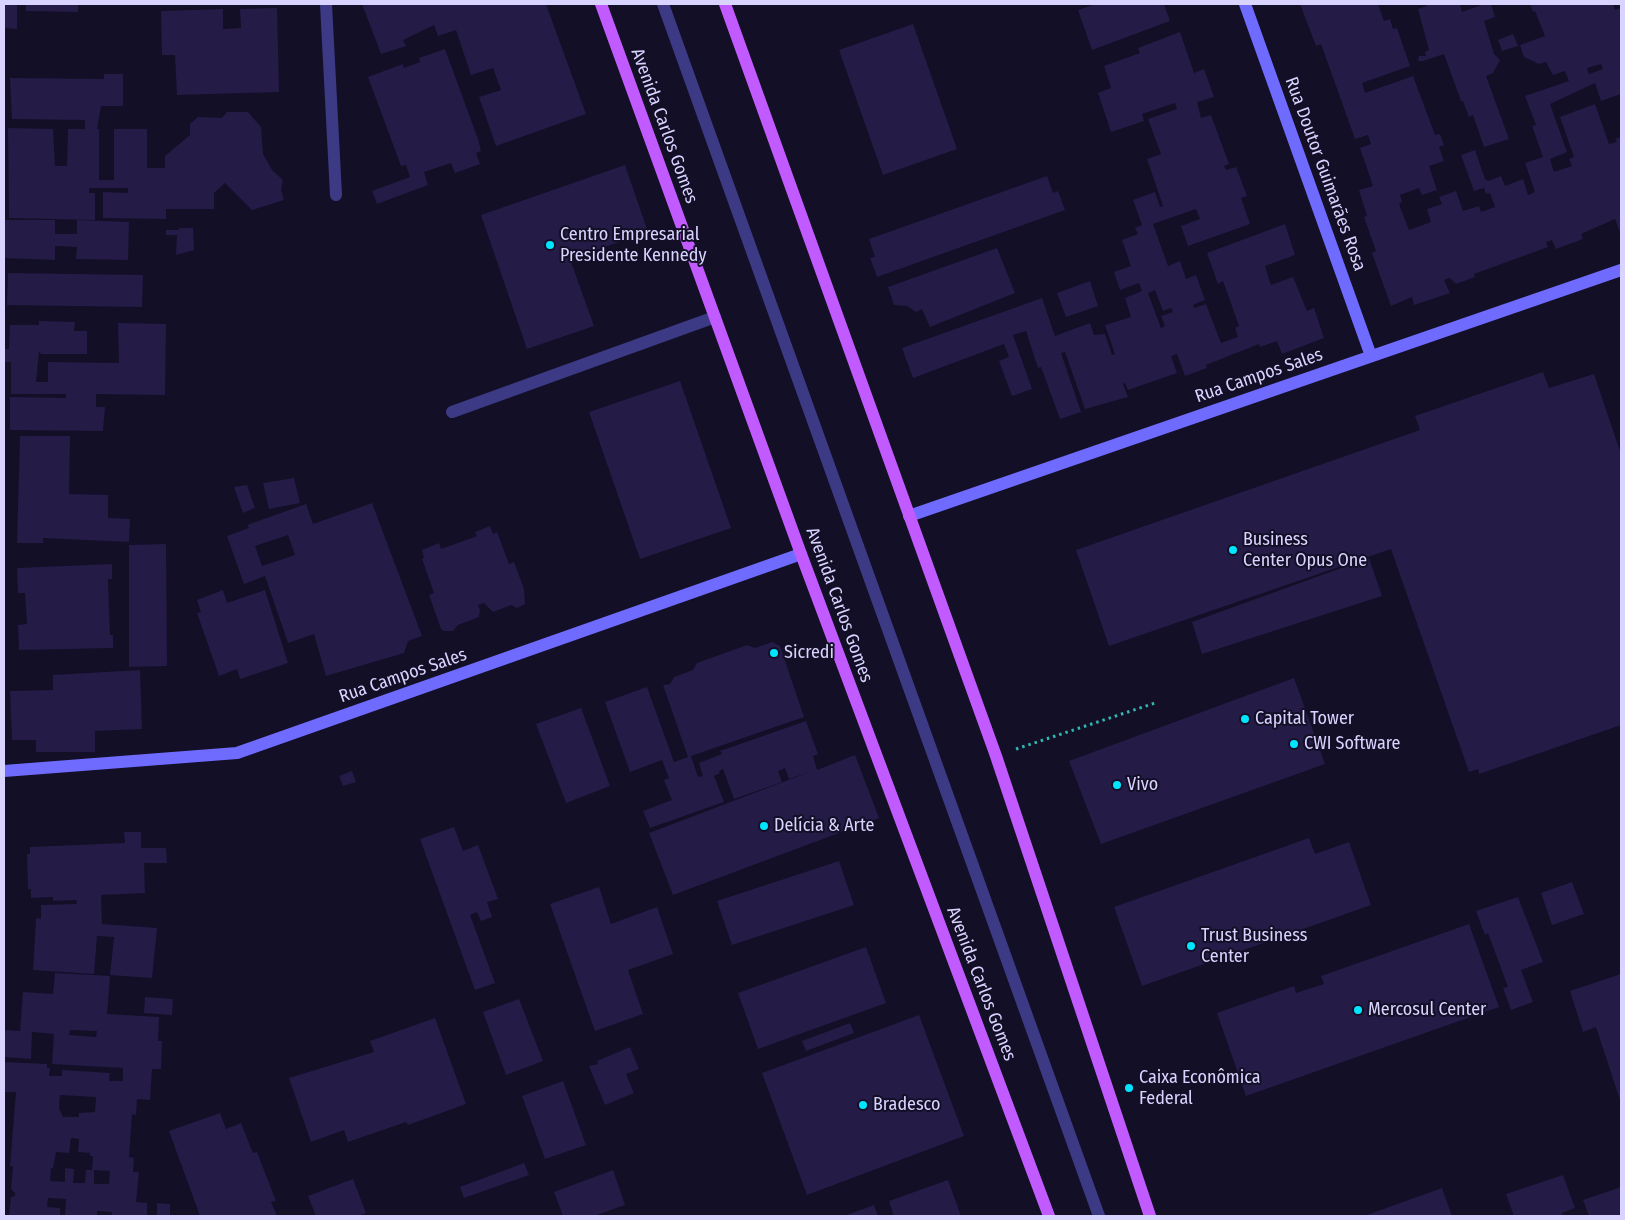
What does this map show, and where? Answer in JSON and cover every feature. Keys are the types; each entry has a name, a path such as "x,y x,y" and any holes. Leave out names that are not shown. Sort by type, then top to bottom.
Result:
{"main road":[{"name":"Avenida Carlos Gomes","path":"602,4 802,554 1049,1216"},
{"path":"724,4 996,756 1150,1216"}],"street":[{"path":"326,4 336,195"},
{"path":"663,4 1099,1216"},
{"name":"Rua Doutor Guimarães Rosa","path":"1245,4 1371,356"},
{"name":"Rua Campos Sales","path":"909,516 1621,270"},
{"path":"452,412 715,317"},
{"name":"Rua Campos Sales","path":"4,771 236,753 802,554"}],"path":[{"path":"996,756 1155,703"}],"building":[{"path":"4,4 17,4 17,29 4,28"},
{"path":"26,4 78,4 78,12 26,11"},
{"path":"362,4 546,4 586,114 496,146 479,97 501,90 493,68 471,75 456,30 438,36 434,25 403,40 406,46 381,54"},
{"path":"1096,4 1164,4 1170,21 1092,50 1078,10"},
{"path":"1300,4 1378,4 1384,21 1390,19 1393,29 1397,28 1410,66 1362,83 1365,93 1413,76 1435,135 1440,134 1444,145 1439,147 1444,161 1429,166 1437,190 1422,195 1419,188 1400,195 1402,202 1399,204 1409,230 1431,222 1427,209 1442,204 1439,197 1456,191 1463,211 1479,206 1481,212 1495,207 1490,193 1486,194 1484,188 1474,191 1461,155 1475,150 1485,179 1488,181 1501,176 1505,186 1523,179 1528,195 1535,192 1525,163 1543,157 1532,126 1536,125 1525,96 1569,81 1565,71 1553,75 1546,62 1539,64 1524,57 1520,45 1545,36 1535,11 1533,12 1530,4 1613,4 1615,10 1621,8 1621,94 1601,101 1595,83 1550,104 1567,152 1550,159 1554,172 1572,166 1569,159 1574,157 1560,117 1595,104 1609,144 1617,142 1615,139 1621,137 1621,235 1615,219 1581,234 1583,239 1556,249 1552,240 1546,242 1548,247 1474,274 1475,277 1456,284 1450,278 1444,280 1450,293 1414,305 1412,297 1391,306 1372,253 1376,251 1364,217 1367,216 1359,190 1373,186 1360,148 1371,144 1368,135 1355,139 1321,44 1316,46","holes":["1601,64 1603,69 1589,74 1587,68"]},
{"path":"1426,4 1460,4 1462,12 1484,4 1491,4 1495,17 1484,21 1494,54 1500,60 1493,73 1486,76 1509,139 1484,147 1473,115 1469,117 1463,101 1461,101 1444,54 1418,61 1419,56 1426,56 1425,52 1429,50 1418,9 1427,6"},
{"path":"277,8 279,92 177,95 175,55 162,55 161,11 223,9 223,29 241,28 240,9"},
{"path":"913,24 957,149 883,175 839,50"},
{"path":"1180,32 1194,73 1204,69 1214,97 1197,102 1201,118 1211,115 1229,164 1224,166 1226,170 1236,167 1247,196 1241,198 1250,224 1188,246 1181,226 1200,219 1196,209 1153,224 1168,266 1180,261 1186,279 1196,275 1205,300 1193,305 1194,308 1206,304 1221,343 1238,337 1235,328 1239,326 1223,281 1218,284 1207,253 1285,224 1295,255 1265,266 1271,285 1293,277 1307,311 1314,308 1324,338 1282,354 1277,341 1260,347 1259,344 1206,365 1207,368 1185,376 1177,354 1171,356 1177,373 1128,390 1125,383 1123,384 1128,397 1085,409 1065,352 1061,353 1081,412 1060,419 1041,367 1038,368 1026,331 1013,335 1032,389 1012,396 999,361 1009,357 1004,344 913,378 902,348 1042,298 1055,336 1090,323 1094,335 1105,334 1112,355 1115,354 1105,325 1131,317 1125,298 1142,291 1139,283 1120,290 1114,272 1131,266 1122,240 1138,234 1135,228 1142,225 1133,200 1155,192 1160,207 1163,206 1147,159 1161,154 1148,119 1177,109 1175,103 1142,114 1144,121 1111,132 1098,93 1111,88 1104,66 1140,53 1138,48","holes":["1155,290 1163,311 1171,308 1173,312 1161,316 1165,326 1161,328 1148,293"]},
{"path":"1513,34 1518,46 1502,51 1498,40"},
{"path":"445,49 478,139 481,151 476,153 480,164 455,173 451,163 424,172 428,185 377,204 372,191 410,177 406,165 401,166 368,77 403,64 404,68 420,62 419,58"},
{"path":"104,74 123,74 123,106 101,106 97,129 99,129 99,180 114,180 114,129 147,129 147,168 165,168 165,156 190,135 190,124 198,117 222,118 227,112 248,112 261,127 263,154 272,170 283,180 281,190 284,200 252,210 225,183 214,193 214,209 166,209 166,219 103,218 103,192 128,193 128,188 89,188 89,193 95,193 95,220 9,218 8,128 53,129 55,166 67,166 68,129 85,129 85,120 12,119 10,78 104,79"},
{"name":"Centro Empresarial Presidente Kennedy","path":"625,165 648,232 570,259 594,326 527,349 481,215"},
{"path":"1047,176 1053,193 1058,191 1065,210 877,277 870,258 875,257 869,239"},
{"path":"5,220 55,220 55,234 77,234 77,220 129,222 128,260 76,259 77,247 55,246 55,260 4,258"},
{"path":"179,228 193,228 194,250 176,255 177,235 166,235 166,230 179,230"},
{"path":"997,248 1015,293 930,327 922,309 916,312 907,306 894,305 888,287"},
{"path":"8,273 143,275 142,307 7,305"},
{"path":"1090,281 1098,306 1066,317 1057,293"},
{"path":"39,321 75,322 74,331 87,331 87,354 41,354 39,351 36,382 48,382 48,362 119,363 118,323 166,324 165,395 96,394 96,407 105,407 103,431 10,430 10,397 66,398 66,394 11,394 11,362 4,362 4,349 9,349 10,325 39,325"},
{"name":"Business Center Opus One","path":"1543,372 1549,388 1594,374 1621,454 1621,725 1479,774 1478,769 1469,772 1391,549 1109,646 1076,550 1420,430 1415,416"},
{"path":"680,381 731,528 640,559 589,412"},
{"path":"20,436 70,436 69,494 108,495 108,518 130,519 129,542 43,538 43,543 17,543"},
{"path":"294,478 300,503 269,509 263,483"},
{"path":"247,485 255,508 243,513 234,487"},
{"path":"372,503 422,636 408,641 404,653 326,676 314,634 288,643 265,576 244,584 227,536 249,528 247,525 306,504 313,524","holes":["288,535 295,555 262,566 255,546"]},
{"path":"490,526 493,534 497,532 509,564 514,562 524,589 525,604 517,608 511,605 493,612 484,603 478,605 480,610 479,617 458,625 453,631 444,631 441,629 429,595 434,593 422,559 424,558 422,550 439,543 441,549 477,536 475,532"},
{"path":"166,544 167,666 129,667 129,545"},
{"path":"1369,558 1382,596 1202,654 1192,622"},
{"path":"112,564 112,579 108,579 110,635 113,635 113,648 19,650 18,625 27,624 25,593 18,593 17,568"},
{"path":"223,590 227,603 265,590 288,663 240,679 237,669 219,676 197,613 201,612 197,600"},
{"path":"772,642 780,646 804,717 691,756 698,777 703,776 699,763 722,754 720,751 806,721 818,754 813,756 817,770 855,755 879,818 673,895 649,833 812,771 789,779 785,768 778,771 782,782 734,799 723,769 714,776 724,802 650,828 643,811 672,800 664,780 669,778 662,760 630,772 605,702 647,687 674,762 688,757 663,685 670,684 674,677 693,670 697,663 747,645 755,648"},
{"path":"140,670 142,729 95,731 95,752 36,752 36,740 12,740 10,691 53,690 53,675"},
{"name":"Capital Tower","path":"1294,678 1325,764 1101,844 1069,761"},
{"path":"581,708 610,786 566,803 536,724"},
{"path":"352,771 356,782 343,786 339,776"},
{"path":"454,827 463,851 478,845 498,899 487,902 492,917 481,921 477,912 470,915 495,983 475,990 420,839"},
{"path":"124,832 141,832 141,848 166,848 167,863 144,863 145,893 101,895 102,924 157,928 152,978 110,975 114,937 97,936 94,974 33,970 36,918 41,919 41,905 77,904 76,900 53,901 53,897 31,898 31,889 28,889 27,854 30,854 30,847 125,843"},
{"name":"Trust Business Center","path":"1309,838 1315,854 1349,842 1371,905 1142,986 1114,907"},
{"path":"839,861 854,905 732,945 717,901"},
{"path":"1572,882 1584,914 1552,925 1541,893"},
{"path":"599,887 611,924 657,907 673,954 628,970 643,1014 595,1031 550,904"},
{"path":"1518,897 1543,962 1521,970 1533,1002 1511,1010 1503,988 1508,987 1488,933 1485,935 1476,911"},
{"name":"Mercosul Center","path":"1469,924 1499,1007 1246,1096 1217,1013 1294,986 1296,993 1324,984 1321,976"},
{"path":"866,947 886,1003 758,1049 738,993"},
{"path":"55,973 110,976 107,1014 159,1017 158,1041 162,1041 161,1069 152,1069 150,1100 137,1099 136,1115 132,1114 129,1157 134,1158 133,1172 139,1172 136,1202 147,1203 147,1216 112,1216 112,1212 97,1211 97,1216 65,1216 66,1199 48,1198 47,1207 60,1208 60,1216 9,1216 11,1197 15,1196 11,1189 13,1166 10,1166 16,1092 4,1092 4,1062 47,1064 47,1068 50,1068 49,1076 62,1076 62,1070 110,1073 109,1081 123,1081 123,1068 52,1064 54,1034 32,1032 31,1059 4,1057 4,1030 20,1031 23,992 53,994","holes":["70,1030 97,1031 96,1037 69,1035","60,1095 96,1097 95,1112 79,1113 79,1117 63,1117 59,1108","71,1138 79,1139 78,1152 90,1153 90,1156 93,1156 92,1170 86,1170 85,1183 73,1183 74,1169 65,1168 65,1182 50,1181 51,1168 53,1168 56,1152 69,1153","94,1170 110,1171 109,1184 94,1184"]},
{"path":"1621,974 1621,1103 1596,1027 1583,1032 1570,991"},
{"path":"145,997 173,999 172,1015 144,1013"},
{"path":"519,999 543,1061 506,1075 483,1012"},
{"name":"Bradesco","path":"919,1015 964,1136 807,1195 762,1073"},
{"path":"435,1018 466,1104 408,1125 406,1122 348,1142 344,1130 311,1142 289,1078 374,1052 370,1041"},
{"path":"850,1023 854,1033 806,1051 802,1041"},
{"path":"630,1047 639,1069 626,1074 634,1093 605,1105 589,1066 598,1064 597,1061"},
{"path":"563,1081 586,1145 545,1159 522,1096"},
{"path":"220,1113 226,1129 241,1123 253,1153 257,1152 276,1201 271,1202 277,1216 200,1216 169,1131"},
{"path":"524,1163 529,1175 464,1198 460,1187"},
{"path":"613,1170 625,1205 594,1216 563,1216 554,1192"},
{"path":"1563,1175 1575,1208 1562,1213 1563,1216 1514,1216 1506,1194"},
{"path":"353,1179 366,1213 358,1216 316,1216 308,1196"},
{"path":"948,1180 961,1216 894,1216 889,1201"},
{"path":"1621,1187 1621,1216 1589,1216 1583,1200"},
{"path":"1442,1188 1452,1216 1364,1216"},
{"path":"157,1203 170,1204 170,1216 157,1216"},
{"path":"874,1205 878,1216 844,1216"}],"place":[{"name":"Centro Empresarial Presidente Kennedy","path":"550,245"},
{"name":"Business Center Opus One","path":"1233,550"},
{"name":"Sicredi","path":"774,653"},
{"name":"Capital Tower","path":"1245,719"},
{"name":"CWI Software","path":"1294,744"},
{"name":"Vivo","path":"1117,785"},
{"name":"Delícia & Arte","path":"764,826"},
{"name":"Trust Business Center","path":"1191,946"},
{"name":"Mercosul Center","path":"1358,1010"},
{"name":"Caixa Econômica Federal","path":"1129,1088"},
{"name":"Bradesco","path":"863,1105"}]}
